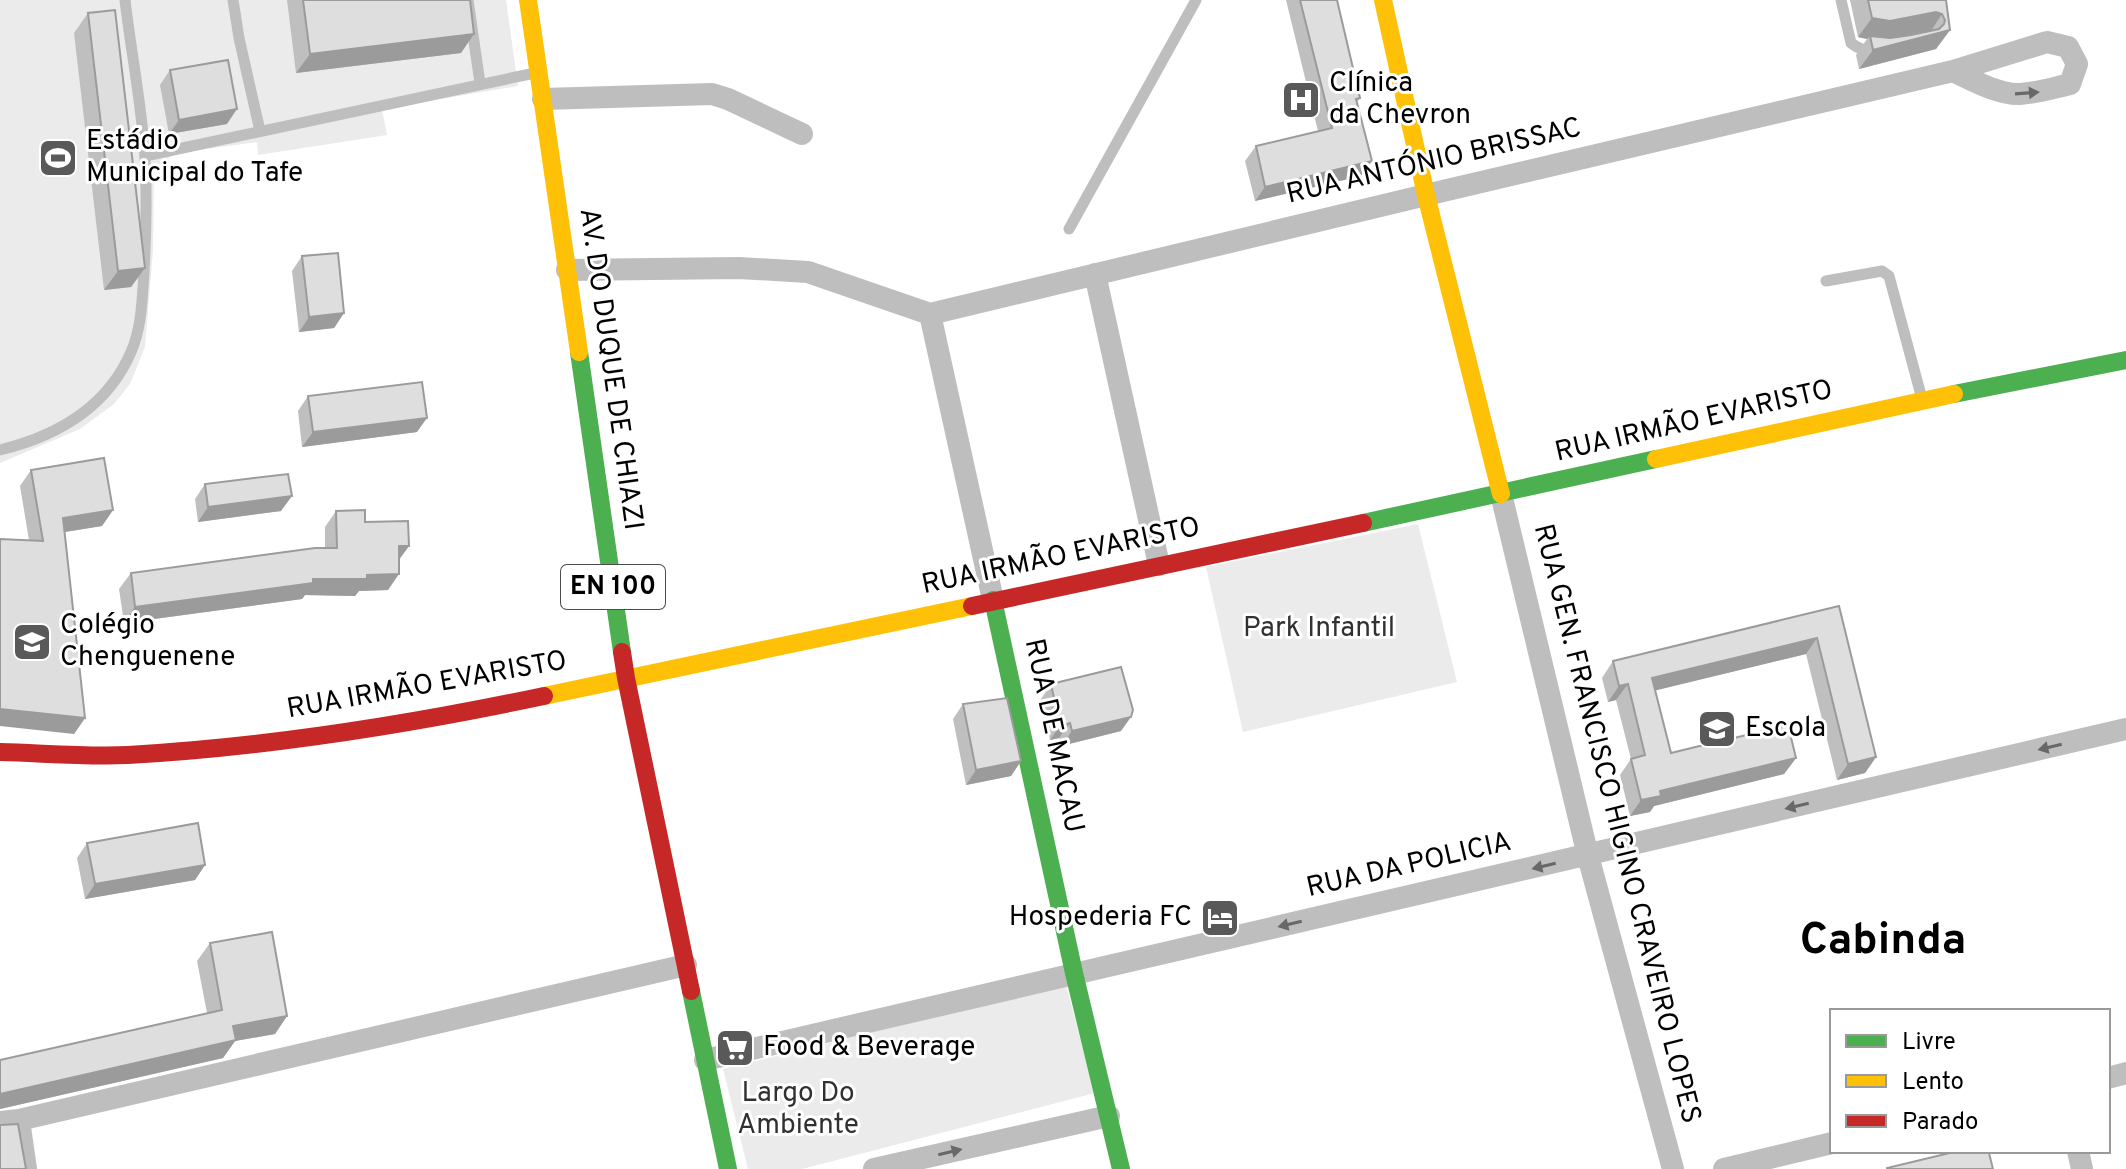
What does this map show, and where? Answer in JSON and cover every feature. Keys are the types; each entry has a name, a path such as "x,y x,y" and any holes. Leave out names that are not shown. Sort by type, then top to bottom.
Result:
{"street":[{"name":"AV. DO DUQUE DE CHIAZI","path":"528,0 626,678 728,1169"},
{"path":"1383,0 1426,195 1501,494"},
{"name":"RUA ANTÓNIO BRISSAC","path":"930,314 1953,71 2047,42 2068,47 2077,64 2070,84 2016,94 1980,84 1953,71"},
{"path":"543,99 712,94 802,134"},
{"path":"567,270 739,268 808,272 930,314"},
{"path":"1095,274 1159,565"},
{"name":"RUA DE MACAU","path":"930,314 1074,973 1121,1169"},
{"name":"RUA IRMÃO EVARISTO","path":"0,752 125,755 253,745 449,716 1501,494 1923,400 2126,360"},
{"name":"RUA GEN. FRANCISCO HIGINO CRAVEIRO LOPES","path":"1501,494 1588,856 1673,1169"},
{"name":"RUA DA POLICIA","path":"705,1060 2126,729"},
{"path":"26,1169 10,1121 686,965"},
{"path":"874,1169 1109,1116"},
{"path":"1724,1169 1830,1143"}],"lane":[{"path":"0,450 26,444 75,420 108,390 132,351 141,316 145,261 145,156 125,0"},
{"path":"233,0 260,131"},
{"path":"468,0 480,83"},
{"path":"1069,229 1196,0"},
{"path":"1841,0 1851,43 1869,51 1882,48"},
{"path":"145,156 539,72"},
{"path":"1826,281 1882,271 1889,276 1923,400"}],"green space":[{"path":"0,0 506,0 518,86 382,109 387,135 258,155 257,142 175,153 154,171 153,251 145,347 130,384 114,404 80,429 0,463"},
{"name":"Park Infantil","path":"1418,524 1457,682 1243,732 1206,567"},
{"name":"Largo Do Ambiente","path":"1066,985 1095,1093 802,1169 748,1169 723,1069"}],"building":[{"path":"303,0 470,0 474,34 310,54"},
{"path":"1300,0 1337,0 1360,98 1356,99 1372,161 1265,187 1256,146 1332,128"},
{"path":"1868,0 1946,0 1950,30 1873,50 1870,36 1890,38 1911,35 1939,29 1945,20 1942,14 1936,12 1890,21 1872,18"},
{"path":"115,10 145,268 118,271 88,13"},
{"path":"228,60 237,109 179,120 170,70"},
{"path":"338,253 344,313 309,317 302,256"},
{"path":"422,382 427,418 313,432 308,396"},
{"path":"104,458 113,510 63,518 85,718 0,709 0,539 43,541 31,470"},
{"path":"288,474 292,496 208,507 205,484"},
{"path":"365,510 365,522 408,521 409,546 399,546 399,574 367,575 367,579 313,579 313,583 135,607 131,573 315,548 337,548 336,511"},
{"path":"1839,606 1876,757 1848,764 1817,638 1652,678 1671,753 1720,741 1715,722 1730,719 1734,738 1788,725 1796,758 1660,791 1661,796 1641,800 1631,759 1645,755 1628,684 1619,686 1613,661"},
{"path":"1121,667 1133,710 1131,717 1072,731 1070,723 1060,726 1051,684"},
{"path":"1007,698 1021,761 976,770 963,704"},
{"path":"198,823 205,865 95,884 87,843"},
{"path":"272,932 287,1016 233,1026 236,1040 0,1094 0,1060 222,1010 210,943"},
{"path":"18,1124 26,1169 0,1169 0,1125"},
{"path":"1950,1153 1989,1153 1993,1169 1887,1169"}],"traffic: fast":[{"path":"579,352 622,652"},
{"path":"1954,394 2126,360"},
{"path":"1363,523 1656,459"},
{"path":"993,600 1074,973 1121,1169"},
{"path":"691,991 728,1169"}],"traffic: slow":[{"path":"528,0 579,352"},
{"path":"1383,0 1426,195 1501,494"},
{"path":"1656,459 1954,394"},
{"path":"544,696 972,606"}],"traffic: jam":[{"path":"972,606 1363,523"},
{"path":"622,652 691,991"},
{"path":"0,752 112,755 233,746 389,725 544,696"}],"place":[{"name":"Clínica da Chevron","path":"1301,100"},
{"name":"Estádio Municipal do Tafe","path":"58,158"},
{"name":"Colégio Chenguenene","path":"32,642"},
{"name":"Escola","path":"1717,729"},
{"name":"Hospederia FC","path":"1220,918"},
{"name":"Food & Beverage","path":"735,1048"}],"district":[{"name":"Cabinda","path":"1883,942"}]}
